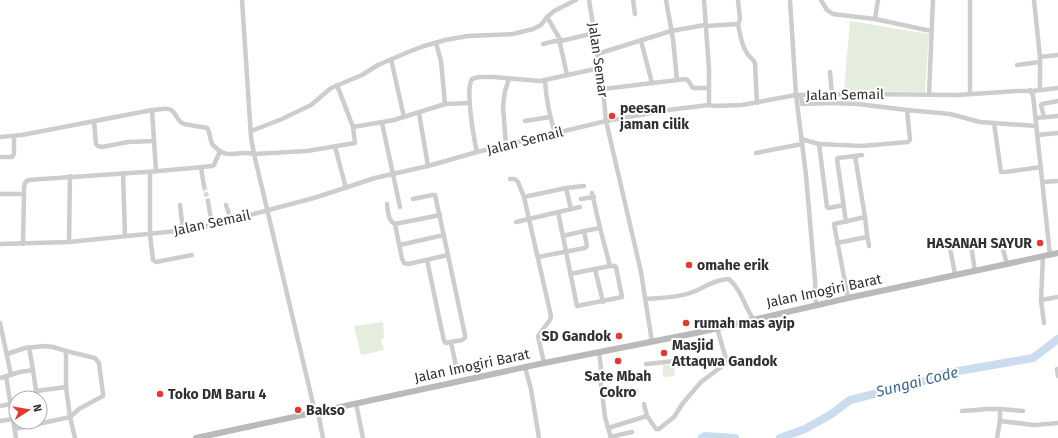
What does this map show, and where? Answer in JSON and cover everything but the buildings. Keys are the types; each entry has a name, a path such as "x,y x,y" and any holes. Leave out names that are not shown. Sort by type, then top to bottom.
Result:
{"main road":[{"name":"Jalan Imogiri Barat","path":"196,438 544,363 652,342 955,274 1058,253"}],"street":[{"path":"242,0 251,131 254,154 323,438"},
{"path":"251,131 311,106 337,85 362,75 378,65 416,49 445,40 468,36 513,34 533,29 541,25 554,11 576,0"},
{"name":"Jalan Semar","path":"589,0 603,89 606,121 641,272 652,342"},
{"path":"633,0 635,14"},
{"path":"666,0 677,80"},
{"path":"704,0 709,69 709,104"},
{"path":"738,0 740,19 738,24 741,37 746,52 755,63 757,103"},
{"path":"790,0 816,305"},
{"path":"821,0 827,10 833,14 875,19 931,31"},
{"path":"875,19 878,0"},
{"path":"929,95 933,0"},
{"path":"970,0 970,94"},
{"path":"1034,0 1040,59 1039,90"},
{"path":"547,17 561,42 559,44 567,75"},
{"path":"597,54 671,31 705,25 738,24"},
{"path":"543,44 555,41 561,42 594,34"},
{"path":"641,40 652,83"},
{"path":"436,43 440,61 445,104"},
{"path":"1017,65 1058,55"},
{"path":"391,60 404,117"},
{"path":"477,152 470,103 470,85 472,79 479,77 545,80 600,68"},
{"path":"830,72 832,95"},
{"path":"506,146 503,106 505,91 509,79"},
{"path":"603,89 686,79 689,80 693,88 708,88"},
{"path":"545,80 546,98 555,133"},
{"path":"0,137 14,136 152,110 168,109 175,113 180,123 207,128 212,144 226,154 307,151 335,147 355,143 353,127 337,85"},
{"name":"Jalan Semail","path":"0,244 69,242 183,231 212,225 314,198 375,178 428,166 477,152 606,121 668,110 709,104 715,106 742,105 799,95 958,95 1032,93 1039,90 1058,88"},
{"path":"1032,93 1043,182 1046,255 1041,300 1044,323"},
{"path":"858,104 859,94"},
{"path":"799,95 802,104 858,104 950,114 972,121 1036,126"},
{"path":"826,95 826,103"},
{"path":"1044,117 1041,106 1042,104 1058,101"},
{"path":"353,127 382,123 445,104 470,103"},
{"path":"152,110 156,171"},
{"path":"756,153 802,142 862,146 909,142 907,110"},
{"path":"419,113 428,166"},
{"path":"1036,118 1058,116"},
{"path":"525,121 550,117"},
{"path":"94,121 96,144 98,146 110,146 128,142 154,141"},
{"path":"382,123 400,207"},
{"path":"994,123 1001,172 1041,167"},
{"path":"1037,135 1058,133"},
{"path":"0,157 12,157 14,155 14,136"},
{"path":"819,144 827,207 829,208 844,205"},
{"path":"335,147 346,188"},
{"path":"24,244 24,184 27,181 70,176 175,171 201,168 214,165 220,151"},
{"path":"855,156 869,246"},
{"path":"846,222 837,158 862,156"},
{"path":"201,168 204,186"},
{"path":"150,172 150,234 154,261 156,262 192,255"},
{"path":"123,173 125,236"},
{"path":"69,242 70,176"},
{"path":"510,179 515,179 518,182 524,197 551,316 550,320 538,336 544,363"},
{"path":"1043,182 1058,180"},
{"path":"524,197 566,188 584,186"},
{"path":"566,188 571,209"},
{"path":"0,194 24,194"},
{"path":"413,199 435,195 465,335 465,338 463,339 446,343 444,341 427,260"},
{"path":"581,199 593,195 610,266"},
{"path":"208,201 212,225"},
{"path":"386,204 390,221 395,224 440,215"},
{"path":"180,205 183,231"},
{"path":"226,205 231,220"},
{"path":"516,222 580,207"},
{"path":"558,212 562,236 566,252 570,274 577,306 623,297 616,266 570,274"},
{"path":"848,298 834,224 865,217"},
{"path":"395,224 404,263 408,264 448,255"},
{"path":"562,236 600,228"},
{"path":"538,257 587,247 584,231"},
{"path":"400,244 444,235"},
{"path":"837,243 867,237"},
{"path":"1001,242 1007,264"},
{"path":"949,243 955,274"},
{"path":"971,245 975,271"},
{"path":"595,269 603,302"},
{"path":"645,299 681,296 689,294 719,279 728,279 736,286 753,319"},
{"path":"1041,300 1058,297"},
{"path":"0,322 6,353 10,390"},
{"path":"644,404 647,416 657,429 674,417 683,403 701,382 725,364 726,359 717,328"},
{"path":"451,342 459,381"},
{"path":"0,353 6,353 21,348 51,346 97,358 103,396 79,409 70,418 48,421"},
{"path":"29,347 36,390"},
{"path":"66,351 66,387 70,418 75,438"},
{"path":"599,352 601,368 600,378 605,417 610,438 632,432"},
{"path":"646,364 705,358 744,361"},
{"path":"525,367 531,389 539,438"},
{"path":"1057,369 1058,376"},
{"path":"0,378 33,370"},
{"path":"44,390 66,387"},
{"path":"602,392 636,391"},
{"path":"356,403 363,438"},
{"path":"962,411 988,409 1023,411"},
{"path":"997,438 1000,421 1000,409"},
{"path":"608,428 647,416"},
{"path":"1000,421 1034,425 1058,423"}],"green space":[{"path":"850,21 929,34 925,92 844,91"},
{"path":"383,322 384,337 381,341 384,350 361,355 354,326"},
{"path":"663,365 674,365 675,376 663,377"}],"waterway":[{"name":"Sungai Code","path":"780,438 805,429 830,415 850,400 918,383 947,373 1033,358 1058,339"},
{"name":"Sungai Code","path":"702,438 705,436 735,438"}],"tunnel":[{"path":"204,186 208,201"}],"place":[{"name":"peesan jaman cilik","path":"612,116"},
{"name":"HASANAH SAYUR","path":"1040,243"},
{"name":"omahe erik","path":"689,265"},
{"name":"rumah mas ayip","path":"686,323"},
{"name":"SD Gandok","path":"619,336"},
{"name":"Masjid Attaqwa Gandok","path":"664,353"},
{"name":"Sate Mbah Cokro","path":"618,361"},
{"name":"Toko DM Baru 4","path":"160,394"},
{"name":"Bakso","path":"298,410"}]}
